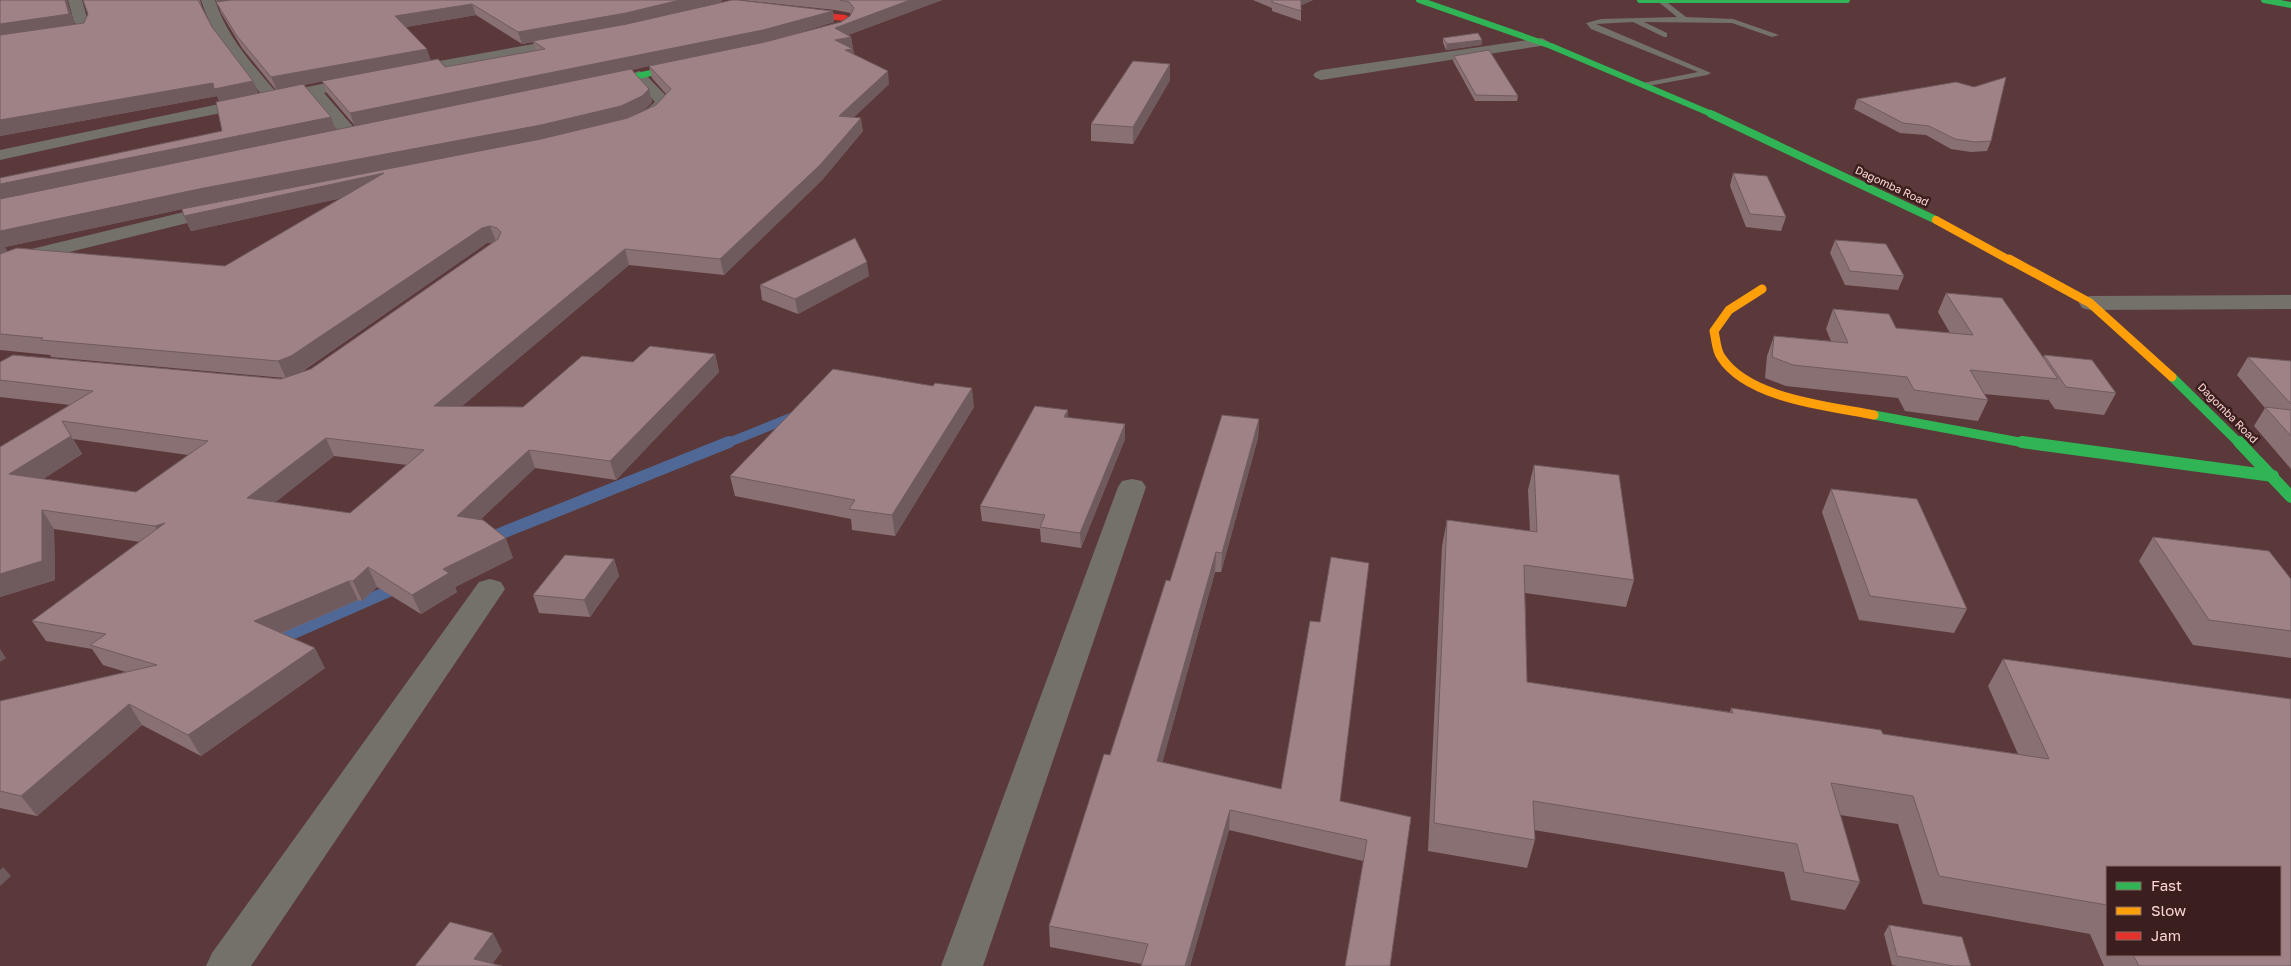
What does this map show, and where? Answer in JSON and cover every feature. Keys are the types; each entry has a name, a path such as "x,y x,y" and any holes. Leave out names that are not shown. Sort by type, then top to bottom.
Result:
{"street":[{"path":"0,43 84,30 85,27 80,22 75,0"},
{"name":"Dagomba Road","path":"1419,0 1487,21 1646,85 1935,220 2090,303 2185,388 2274,476 2291,497"},
{"path":"1640,0 1847,0"},
{"path":"2264,0 2291,5"},
{"path":"1435,5 1460,2"},
{"path":"209,5 228,6"},
{"path":"209,5 232,48 273,98"},
{"path":"784,12 835,16 845,18 847,21 837,29 802,38"},
{"path":"0,154 313,90 591,37"},
{"path":"1321,75 1542,42"},
{"path":"590,86 703,62"},
{"path":"622,128 644,121 660,108 664,102 639,76"},
{"path":"313,90 348,136"},
{"path":"0,265 27,256 240,205"},
{"path":"1762,289 1729,310 1714,331 1721,357 1739,377 1781,395 1928,427 2071,451 2274,476"},
{"path":"2090,303 2291,302"},
{"path":"962,966 1132,487"},
{"path":"226,966 490,589"}],"lane":[{"path":"1660,0 1684,19"},
{"path":"1646,85 1707,73 1594,28 1590,23 1684,19 1733,21 1775,35"},
{"path":"1633,20 1664,35"}],"building":[{"path":"0,0 65,0 69,14 0,24"},
{"path":"83,0 198,0 212,27 253,81 214,89 213,83 0,120 0,35 84,23 88,14"},
{"path":"231,0 680,0 626,13 518,32 472,4 395,16 427,49 271,77 237,36 216,2"},
{"path":"732,0 833,11 763,30 350,113 322,81 438,59 445,67 545,49 533,41 627,24"},
{"path":"840,0 910,0 835,28 851,37 835,40 853,49 845,50 888,71 839,116 861,118 820,165 720,259 625,249 434,406 523,407 582,356 633,362 650,346 715,354 610,461 529,450 457,516 483,520 506,538 443,569 449,573 412,595 368,567 353,581 254,621 315,648 188,735 129,704 21,796 0,791 0,701 157,665 90,645 106,634 32,621 165,523 155,526 42,510 42,561 0,574 0,447 93,391 0,380 0,362 13,355 281,379 311,369 498,239 501,232 497,228 490,226 482,228 291,356 278,361 41,340 43,338 0,334 0,254 17,248 225,266 384,173 184,216 182,209 541,139 628,118 656,105 671,89 649,66 765,42 841,22 850,16 854,8 849,2","holes":["62,421 208,441 136,492 9,474 71,436","326,438 424,450 350,513 247,498"]},
{"path":"1272,0 1301,0 1301,11 1272,2"},
{"path":"1478,33 1482,40 1447,44 1443,38"},
{"path":"1489,50 1518,96 1476,95 1454,56"},
{"path":"1133,61 1170,64 1133,127 1091,124"},
{"path":"631,69 649,89 642,96 621,106 541,125 204,188 0,231 0,199"},
{"path":"2006,77 1991,141 1975,142 1955,139 1929,126 1903,123 1857,99 1956,82 1974,87"},
{"path":"303,84 331,117 0,184 0,178 222,131 216,102"},
{"path":"1733,173 1767,176 1786,217 1750,214"},
{"path":"855,238 867,262 795,299 760,285"},
{"path":"1835,240 1886,244 1904,276 1850,271"},
{"path":"1946,293 2002,298 2058,379 1970,370 1988,400 1914,390 1907,377 1793,365 1772,357 1774,336 1848,343 1833,309 1889,314 1896,328 1973,335"},
{"path":"2044,355 2092,360 2116,393 2066,387"},
{"path":"2248,357 2291,361 2291,404"},
{"path":"833,369 933,386 935,383 972,388 892,515 849,509 855,500 730,476"},
{"path":"1035,406 1068,410 1064,417 1125,424 1080,533 1040,527 1045,515 980,506"},
{"path":"2265,407 2291,410 2291,436"},
{"path":"1222,415 1259,419 1222,553 1216,552 1157,761 1281,789 1310,621 1320,622 1331,557 1369,563 1340,801 1411,817 1390,966 1345,966 1367,840 1230,810 1185,966 1141,966 1148,944 1049,926 1104,754 1110,755 1166,580 1170,581"},
{"path":"1534,465 1619,475 1634,580 1524,565 1527,682 1733,713 1731,708 1881,730 1883,734 2049,759 2003,659 2291,699 2291,966 2139,966 2134,956 2281,956 2281,866 2106,866 2106,905 1939,876 1913,796 1831,783 1860,882 1804,872 1797,844 1533,801 1535,840 1434,823 1447,520 1537,532"},
{"path":"1831,489 1917,499 1967,609 1870,596"},
{"path":"2153,537 2269,551 2291,579 2291,631 2209,620"},
{"path":"565,555 614,559 584,600 533,595"},
{"path":"450,922 493,933 474,959 502,966 415,966"},
{"path":"1889,925 1962,937 1971,966 1954,966 1897,956"}],"waterway":[{"path":"725,444 797,415"},
{"path":"487,539 729,442"},
{"path":"273,642 398,587"}],"traffic: fast":[{"path":"1419,0 1551,46 1616,73 1746,130 1936,220"},
{"path":"1640,0 1847,0"},
{"path":"2264,0 2291,5"},
{"path":"600,84 688,65"},
{"path":"2172,377 2273,476 2291,497"},
{"path":"1874,415 2023,443 2273,476"}],"traffic: slow":[{"path":"1936,220 2090,303 2172,377"},
{"path":"1762,289 1729,310 1714,331 1721,357 1732,370 1748,381 1790,397 1874,415"}],"traffic: jam":[{"path":"795,13 845,18 847,21 845,24 814,35"}]}
